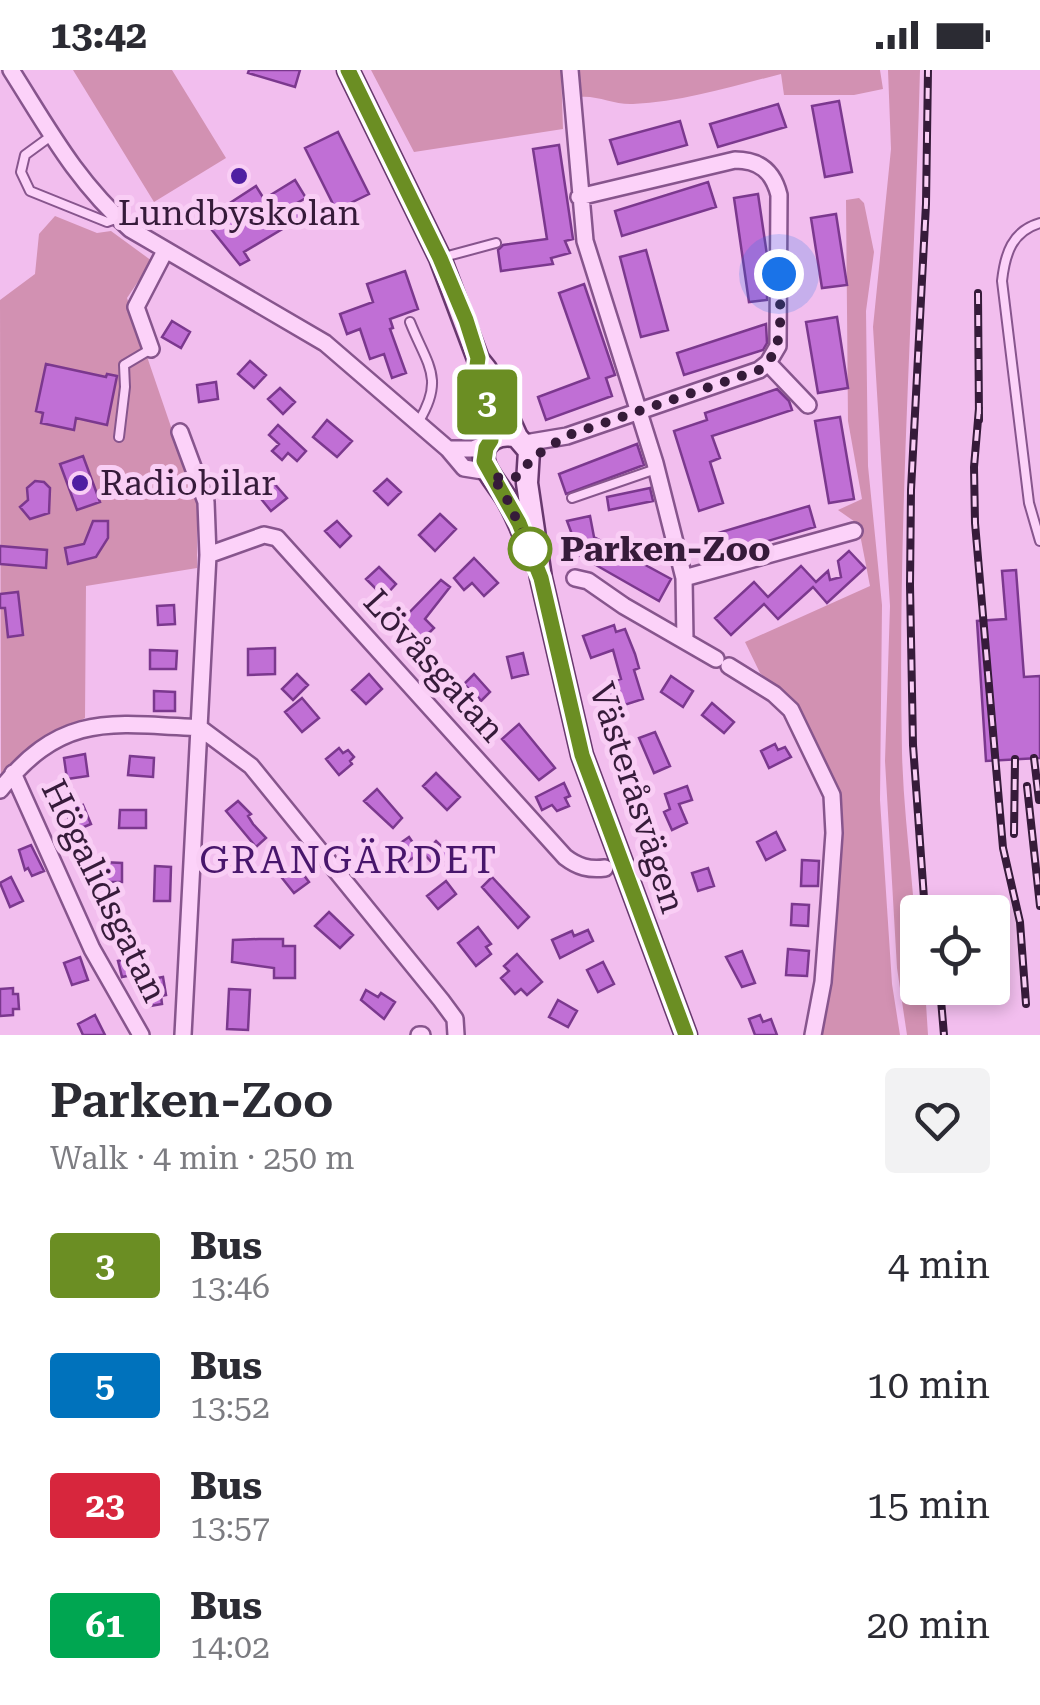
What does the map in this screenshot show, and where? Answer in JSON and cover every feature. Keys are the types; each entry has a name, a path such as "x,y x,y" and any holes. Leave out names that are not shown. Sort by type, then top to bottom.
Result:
{"street":[{"path":"11,70 79,177 118,218 164,251 240,291 325,344 448,449 464,468 511,480 525,452 759,370 778,346 779,195 776,180 758,163 735,160 579,197"},
{"name":"Västeråsvägen","path":"348,70 440,258 478,358 525,452 541,578 582,755 686,1035"},
{"path":"570,70 585,241 656,469 684,578 685,641"},
{"path":"151,349 136,306 164,251"},
{"name":"Västeråsvägen","path":"478,358 476,373 492,416 490,442"},
{"path":"768,363 808,405"},
{"path":"180,432 206,502 208,555 183,1035"},
{"path":"448,449 472,449 503,435 525,452"},
{"path":"490,442 484,457 491,474"},
{"name":"Västeråsvägen","path":"491,474 519,523 541,578"},
{"path":"684,578 854,531"},
{"name":"Lövåsgatan","path":"208,555 264,536 277,538 564,857 576,866 606,868"},
{"path":"575,578 588,581 722,662 774,694 791,710 832,795 834,832 823,982 813,1035"},
{"path":"1,788 43,747 78,729 115,724 200,728 251,766 441,1000 454,1019 456,1035"},
{"name":"Högalidsgatan","path":"13,774 92,950 141,1035"}],"lane":[{"path":"51,136 25,155 21,172 30,191 107,222 118,218"},
{"path":"1040,223 1026,226 1014,239 1004,262 1002,281 1029,502 1040,541"},
{"path":"440,258 496,243"},
{"path":"410,322 434,382 432,400 417,425"},
{"path":"120,438 124,365 151,349"},
{"path":"572,498 656,469"}],"shaded area":[{"path":"73,70 172,70 226,158 154,202"},
{"path":"371,70 561,70 563,129 414,152"},
{"path":"578,70 880,70 883,89 854,95 784,95 781,74 689,97 626,104 579,97"},
{"path":"888,70 920,70 901,668 903,782 913,895 900,895 900,988 885,761 890,606 873,327 891,149"},
{"path":"859,198 864,203 874,252 866,311 868,466 882,605 880,800 892,984 900,1035 821,1035 828,1000 841,807 807,723 788,697 760,673 745,642 870,586 858,524 838,510 862,499 848,421 846,200"},
{"path":"55,216 97,233 111,231 152,261 127,298 197,503 197,568 86,586 85,718 43,740 1,775 0,300 35,274 39,234"},
{"path":"903,1005 926,1005 928,1035 907,1035"}],"building":[{"path":"300,70 295,87 248,73"},
{"path":"839,101 852,172 825,177 812,106"},
{"path":"778,104 786,127 718,147 710,124"},
{"path":"680,121 687,145 618,164 610,140"},
{"path":"338,132 369,194 336,210 305,148"},
{"path":"559,145 573,239 565,241 570,253 551,258 553,264 501,271 498,250 503,245 547,239 533,149"},
{"path":"295,180 306,198 297,203 304,216 244,252 249,260 240,265 212,230 237,215 230,203 256,186 264,199"},
{"path":"708,182 716,207 622,236 615,211"},
{"path":"758,194 767,255 767,300 749,302 734,198"},
{"path":"836,214 847,285 822,288 811,218"},
{"path":"646,250 668,330 641,337 620,257"},
{"path":"405,271 418,309 390,319 406,373 392,378 384,354 370,359 360,329 347,334 340,314 373,302 367,284"},
{"path":"584,284 615,375 606,378 612,396 546,420 538,397 589,378 559,293"},
{"path":"837,317 848,388 818,393 806,322"},
{"path":"172,321 190,332 181,348 162,337"},
{"path":"766,324 767,343 763,350 684,375 677,353"},
{"path":"250,361 266,375 254,388 238,374"},
{"path":"46,364 117,376 107,425 76,418 74,430 41,423 43,413 36,411"},
{"path":"216,382 218,399 199,402 197,385"},
{"path":"280,388 295,402 283,414 268,399"},
{"path":"777,389 792,410 712,436 720,458 710,462 723,503 699,511 674,431 707,420 705,413"},
{"path":"840,417 854,499 829,503 815,421"},
{"path":"327,420 352,441 337,457 313,437"},
{"path":"278,425 306,451 297,461 288,453 282,460 272,451 279,444 269,435"},
{"path":"637,444 644,465 566,494 559,474"},
{"name":"Radiobilar","path":"83,456 100,502 77,510 60,464"},
{"path":"387,479 401,492 388,505 374,491"},
{"path":"35,481 50,488 49,513 30,519 20,507 28,500 27,488"},
{"path":"272,481 287,498 271,511 257,494"},
{"path":"650,488 653,501 609,510 607,497"},
{"path":"809,506 815,527 724,554 718,533"},
{"path":"440,514 456,529 435,551 419,535"},
{"path":"590,516 594,537 671,579 659,601 580,556 567,521"},
{"path":"93,521 108,521 108,538 96,557 68,564 65,548 84,544"},
{"path":"337,521 351,536 340,547 325,531"},
{"path":"0,546 47,550 46,568 0,564"},
{"path":"849,551 865,568 827,603 813,587 778,619 764,604 731,635 715,618 754,582 768,597 801,566 816,582 828,571 830,580 841,577 838,561"},
{"path":"474,558 498,583 484,596 472,583 464,590 454,578"},
{"path":"379,567 396,584 384,597 366,579"},
{"path":"1016,570 1024,677 1040,676 1040,758 986,761 977,621 1006,619 1002,571"},
{"path":"441,580 450,587 425,619 434,628 423,639 403,619"},
{"path":"18,592 23,635 8,637 0,594"},
{"path":"174,605 175,624 158,625 157,606"},
{"path":"614,625 616,632 625,629 635,654 639,668 634,670 643,699 615,708 607,683 621,679 613,650 591,658 583,636"},
{"path":"275,648 275,674 248,675 248,649"},
{"path":"150,650 177,651 176,669 150,669"},
{"path":"523,653 528,674 512,678 507,657"},
{"path":"297,674 308,685 293,700 282,689"},
{"path":"369,674 382,689 366,704 352,690"},
{"path":"474,674 490,692 481,701 478,697 473,702 464,692 468,688 464,684"},
{"path":"671,676 693,691 683,707 661,692"},
{"path":"154,691 175,692 175,711 154,711"},
{"path":"302,698 319,718 302,732 285,712"},
{"path":"712,703 734,722 724,733 702,715"},
{"path":"519,724 555,768 539,780 502,739"},
{"path":"655,732 670,766 654,773 639,738"},
{"path":"775,744 778,750 785,747 791,757 769,768 761,751"},
{"path":"339,748 354,757 339,775 326,759"},
{"path":"85,754 88,776 67,779 64,758"},
{"path":"130,756 154,758 153,777 128,775"},
{"path":"436,773 460,797 447,810 423,786"},
{"path":"564,783 570,796 565,798 569,806 557,811 552,805 542,810 536,797"},
{"path":"687,786 692,800 679,804 687,823 672,830 664,812 670,809 665,794"},
{"path":"377,789 402,818 393,828 364,801"},
{"path":"238,801 266,838 256,847 226,811"},
{"path":"83,805 91,824 74,831 66,812"},
{"path":"120,810 146,810 146,828 119,828"},
{"path":"776,832 785,850 766,860 757,842"},
{"path":"409,837 420,853 400,867 392,855"},
{"path":"436,841 450,855 437,868 424,854"},
{"path":"31,845 44,871 32,876 28,868 25,870 19,850"},
{"path":"802,860 819,861 818,886 801,886"},
{"path":"102,862 122,863 122,882 102,882"},
{"path":"155,866 171,867 170,901 154,901"},
{"path":"297,866 309,882 294,893 282,878"},
{"path":"708,868 714,886 698,891 692,873"},
{"path":"11,877 23,901 10,907 0,883"},
{"path":"492,877 529,917 518,928 482,887"},
{"path":"446,881 456,894 438,909 427,896"},
{"path":"792,904 809,905 808,926 791,925"},
{"path":"329,912 353,935 340,948 315,926"},
{"path":"478,927 491,944 486,947 491,954 476,966 458,943"},
{"path":"588,930 593,941 560,958 552,940 572,931 574,936"},
{"path":"283,939 283,946 295,946 295,978 274,978 274,968 232,962 233,940"},
{"path":"788,949 809,951 807,976 786,975"},
{"path":"742,951 755,983 742,987 726,957"},
{"path":"517,954 542,982 527,995 521,989 515,994 501,978 509,971 504,966"},
{"path":"138,956 142,973 122,977 118,961"},
{"path":"80,957 88,980 72,985 64,963"},
{"path":"603,962 614,984 598,992 587,970"},
{"path":"163,977 166,995 161,996 162,1004 150,1006 146,980"},
{"path":"13,988 13,994 18,994 19,1009 13,1009 13,1015 0,1016 0,989"},
{"path":"229,989 250,990 248,1030 227,1029"},
{"path":"366,990 395,1002 384,1019 361,1000"},
{"path":"558,1000 577,1011 568,1027 549,1017"},
{"path":"95,1015 105,1035 83,1035 78,1024"},
{"path":"760,1015 763,1022 771,1019 777,1035 755,1035 749,1019"}],"railway":[{"path":"924,895 913,745 910,585 928,70"},
{"path":"978,293 979,420"},
{"path":"979,408 975,523 1003,848 1020,922 1026,1004"},
{"path":"1034,758 1039,800"},
{"path":"1014,834 1015,759"},
{"path":"1027,786 1040,906"},
{"path":"941,1005 944,1035"}],"bus line":[{"name":"3","path":"348,70 466,320 478,358 476,373 492,416 491,440 484,461 519,523 541,578 582,755 686,1035"}],"place":[{"name":"Lundbyskolan","path":"239,176"},
{"name":"Radiobilar","path":"80,483"},
{"name":"Parken-Zoo","path":"530,549"}],"district":[{"name":"GRANGÄRDET","path":"349,860"}],"route":[{"path":"530,549 492,475 506,480 515,478 527,468 529,460 566,436 759,370 778,346 779,274"}]}
